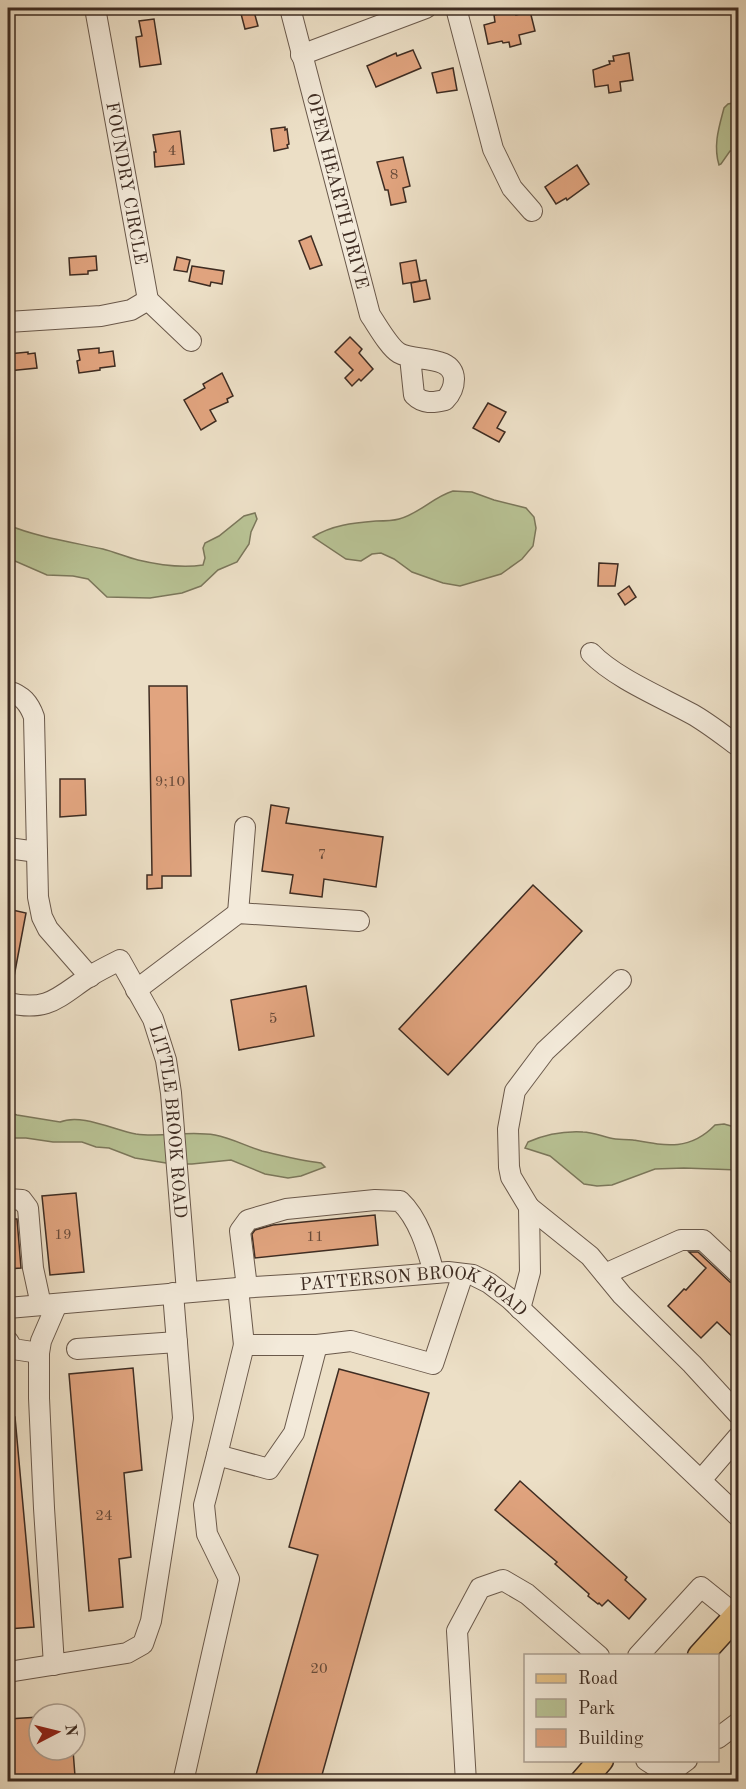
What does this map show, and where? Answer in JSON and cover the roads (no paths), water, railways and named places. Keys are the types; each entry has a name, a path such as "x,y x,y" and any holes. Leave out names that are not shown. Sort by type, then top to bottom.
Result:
{"main road":[{"path":"702,1654 738,1615"},
{"path":"582,1782 600,1762"}],"street":[{"name":"FOUNDRY CIRCLE","path":"95,8 148,300"},
{"name":"OPEN HEARTH DRIVE","path":"290,8 370,315 397,352 410,357"},
{"path":"302,55 426,8"},
{"path":"456,8 493,148 512,188 532,211"},
{"path":"8,322 101,316 131,310 148,300 192,341"},
{"path":"591,653 600,663 654,695 694,715 738,746"},
{"path":"8,691 17,693 29,705 34,717 38,897 42,917 48,928 90,976 60,998 45,1004 33,1006 8,1003"},
{"path":"238,914 245,826"},
{"path":"8,848 37,852"},
{"path":"136,990 238,914 360,921"},
{"name":"LITTLE BROOK ROAD","path":"54,1665 126,1653 143,1644 151,1621 183,1418 177,1342 180,1293 171,1093 166,1060 153,1019 120,960 90,976"},
{"path":"621,980 545,1051 514,1091 508,1129 509,1167 529,1207 590,1256 622,1295 692,1364 738,1414"},
{"path":"8,1199 22,1200 28,1208 33,1268 49,1304 39,1353 39,1398 54,1665 8,1672"},
{"path":"183,1782 229,1579 207,1534 204,1505 244,1345 240,1230 248,1220 286,1209 375,1200 400,1201 407,1208 425,1241 434,1273"},
{"path":"520,1309 530,1272 529,1207"},
{"path":"605,1274 681,1240 703,1240 738,1273"},
{"name":"PATTERSON BROOK ROAD","path":"9,1308 243,1287 448,1272 473,1275 489,1283 520,1309 738,1516"},
{"path":"244,1345 317,1345 351,1341 433,1364 463,1274"},
{"path":"8,1330 9,1308"},
{"path":"8,1341 12,1348 39,1353"},
{"path":"77,1349 177,1342"},
{"path":"217,1455 269,1468 294,1433 317,1345"},
{"path":"701,1480 738,1437"},
{"path":"466,1782 457,1631 480,1588 503,1580 527,1594 596,1654"},
{"path":"640,1654 701,1587 738,1615"},
{"path":"719,1737 738,1723"},
{"path":"648,1762 674,1778 686,1762"}]}
